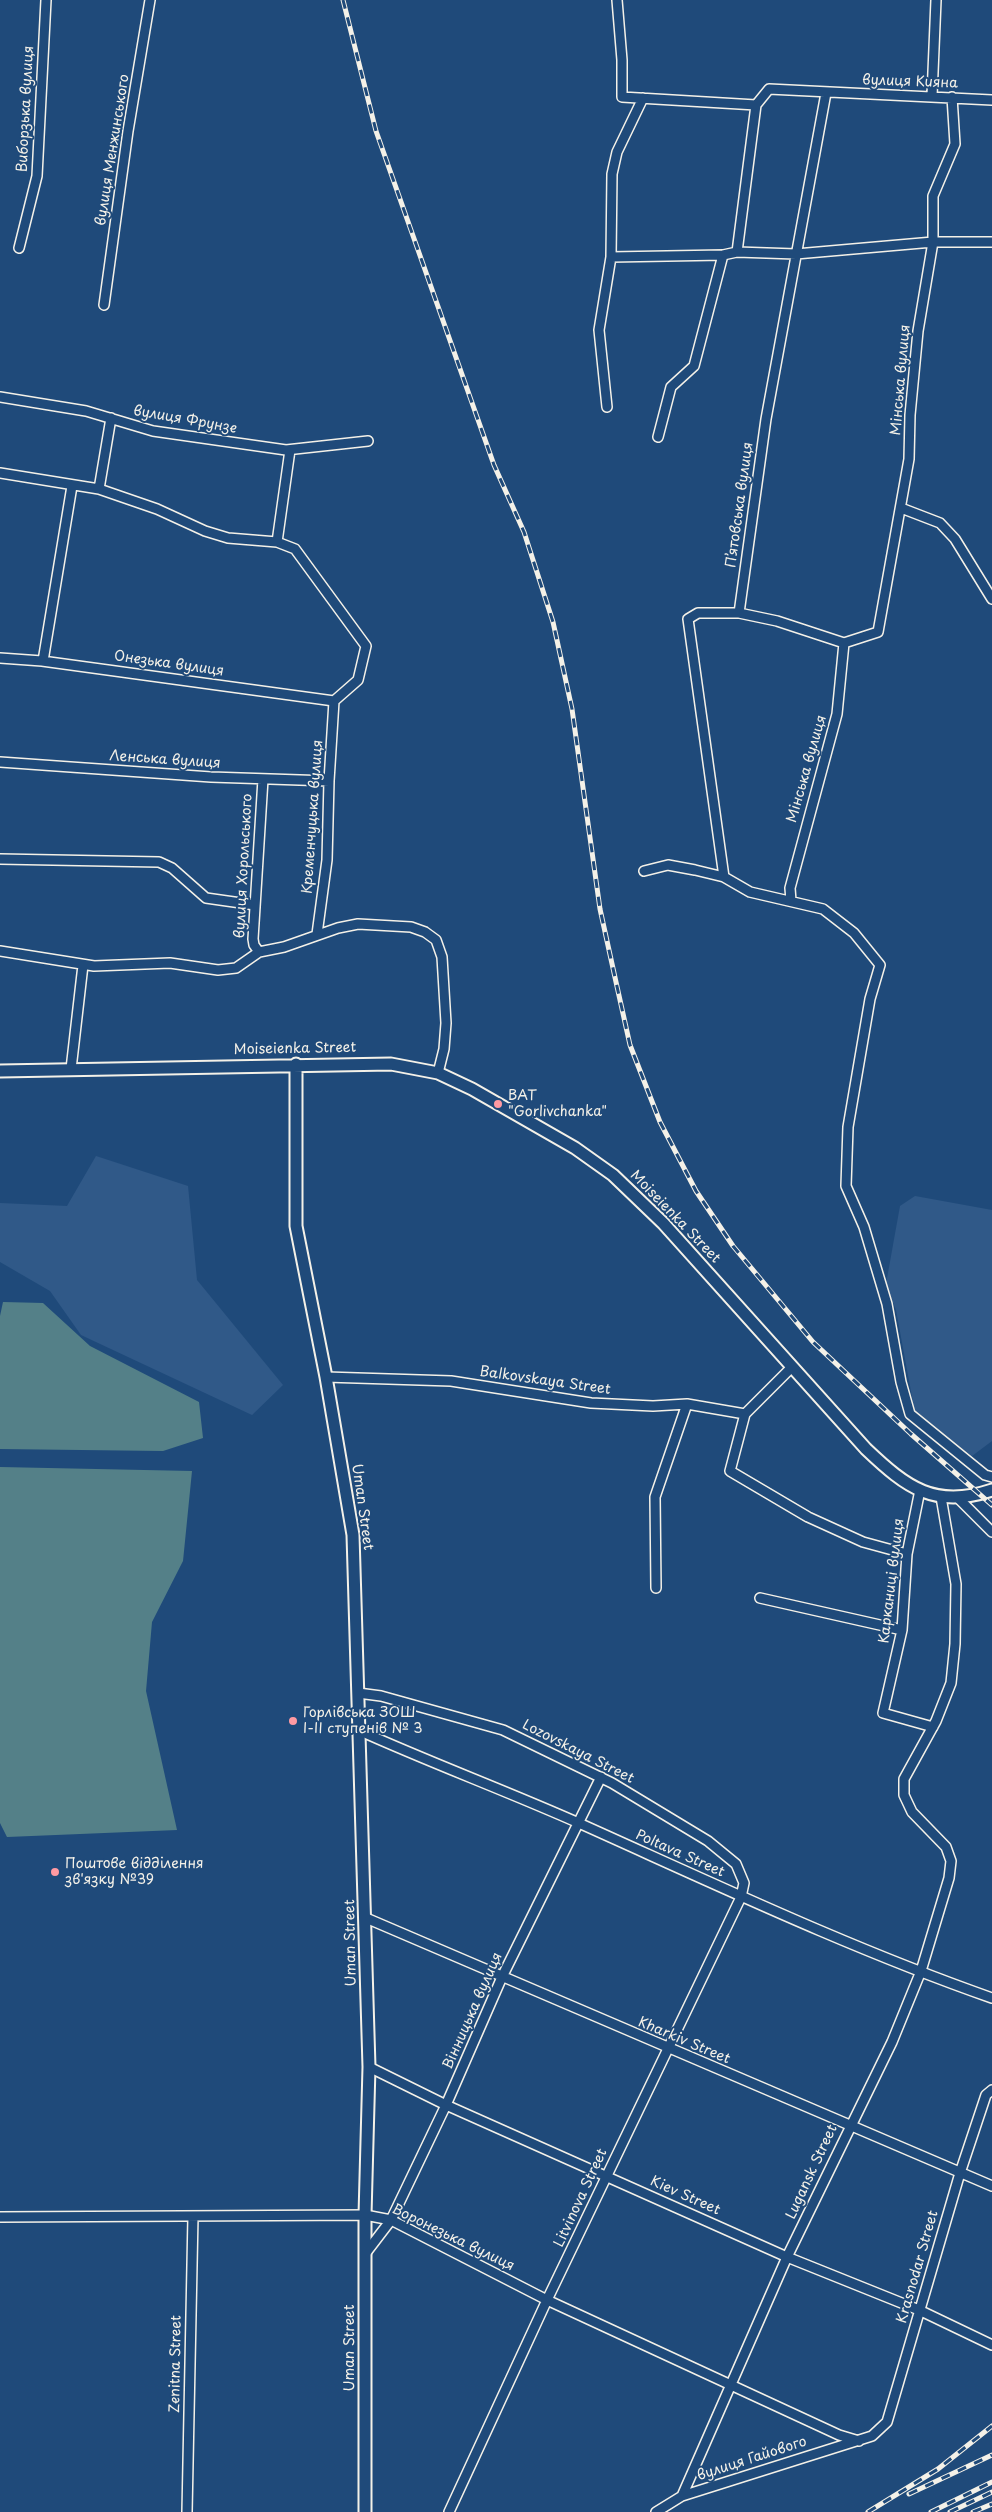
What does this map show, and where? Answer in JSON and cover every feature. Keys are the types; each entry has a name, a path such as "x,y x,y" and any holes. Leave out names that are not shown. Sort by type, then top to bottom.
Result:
{"street":[{"name":"Виборзька вулиця","path":"19,248 37,176 46,0"},
{"name":"вулиця Менжинського","path":"104,305 128,131 150,0"},
{"path":"617,0 622,60 622,97 756,105 737,252"},
{"path":"932,96 936,0"},
{"name":"вулиця Кияна","path":"756,105 769,88 826,93 992,100"},
{"name":"П’ятовська вулиця","path":"739,613 766,419 826,93"},
{"name":"Мінська вулиця","path":"792,901 790,888 837,714 844,643 878,632 909,459 910,415 918,331 933,242 933,196 956,144 952,97"},
{"path":"607,407 599,330 610,257 612,174 617,152 643,98"},
{"path":"610,257 722,255 737,252 796,254 933,242 992,242"},
{"path":"658,437 671,387 694,366 722,255"},
{"name":"вулиця Фрунзе","path":"0,396 86,411 154,431 290,450 368,441"},
{"path":"99,489 111,418"},
{"path":"277,542 290,450"},
{"path":"0,473 99,489 157,509 205,531 228,538 277,542 295,549 366,646 358,680 334,701"},
{"path":"44,661 72,486"},
{"path":"900,508 940,523 955,540 981,578 992,599"},
{"path":"724,878 688,619 698,613 739,613 777,621 844,643"},
{"name":"Онезька вулиця","path":"0,658 44,661 334,701"},
{"name":"Кременчуцька вулиця","path":"317,934 327,860 334,701"},
{"name":"Ленська вулиця","path":"0,762 211,777 329,781"},
{"name":"вулиця Хорольського","path":"259,952 254,945 263,779"},
{"path":"0,859 159,862 172,868 206,898 255,905"},
{"path":"644,871 668,865 724,878 750,892 823,909 854,933 880,965 870,999 848,1127 846,1186 864,1227 887,1304 901,1382 910,1414 948,1446 985,1474 992,1477"},
{"path":"0,950 94,966 170,963 218,970 236,968 259,952 284,947 317,934 358,924 391,924 411,927 425,932 436,940 442,957 446,1023 438,1073"},
{"path":"70,1069 83,964"},
{"name":"Moiseienka Street","path":"0,1071 296,1064 391,1064 438,1073 472,1090 570,1146 613,1175 664,1223 866,1449 887,1468 920,1490 941,1497 962,1498"},
{"name":"Uman Street","path":"296,1064 296,1226 326,1377 353,1535 369,2067 365,2215 366,2512"},
{"path":"792,1367 745,1414 730,1471 808,1517 863,1542 906,1554"},
{"name":"Balkovskaya Street","path":"326,1377 451,1381 591,1404 653,1406 687,1404 745,1414"},
{"path":"656,1588 655,1497 687,1404"},
{"name":"Карканиці вулиця","path":"920,1490 906,1554 902,1630 883,1713 933,1727"},
{"path":"992,1490 962,1498 992,1532"},
{"name":"Lugansk Street","path":"682,2496 787,2257 892,2042 921,1972 949,1878 951,1861 946,1847 912,1812 904,1795 904,1779 933,1727 950,1683 955,1644 956,1584 941,1497"},
{"path":"760,1598 902,1630"},
{"name":"Lozovskaya Street","path":"358,1693 381,1696 503,1730 601,1777 708,1841 736,1864 744,1883 741,1897"},
{"name":"Poltava Street","path":"358,1730 408,1753 579,1823 741,1897 921,1972 992,1998"},
{"name":"Вінницька вулиця","path":"365,2254 390,2220 446,2105 502,1978 601,1777"},
{"name":"Litvinova Street","path":"449,2512 666,2048 741,1897"},
{"name":"Kharkiv Street","path":"366,1918 849,2127 992,2186"},
{"name":"Kiev Street","path":"369,2067 446,2105 607,2175 787,2257 919,2310 992,2345"},
{"name":"Krasnodar Street","path":"859,2441 872,2436 887,2422 960,2173 986,2095 992,2090"},
{"name":"Воронезька вулиця","path":"0,2216 365,2215 390,2220 547,2300 839,2435 859,2441"},
{"name":"Zenitna Street","path":"186,2512 193,2216"},
{"name":"вулиця Гайового","path":"656,2512 682,2496 821,2451 859,2441"}],"shaded area":[{"path":"96,1156 188,1186 197,1280 283,1385 252,1415 81,1335 50,1291 0,1262 0,1203 67,1206"},
{"path":"915,1196 992,1210 992,1441 972,1456 915,1413 896,1310 886,1284 900,1206"}],"green space":[{"path":"3,1302 43,1303 90,1346 199,1402 203,1438 163,1451 0,1449 0,1316"},
{"path":"0,1467 192,1471 183,1561 152,1622 146,1691 177,1830 7,1837 0,1823"}],"railway":[{"path":"343,0 376,131 494,465 524,532 553,622 572,709 600,909 630,1045 660,1122 696,1191 733,1246 813,1342 911,1434 992,1505"},
{"path":"868,2512 938,2469 992,2426"},
{"path":"909,2494 992,2455"},
{"path":"931,2512 992,2482"},
{"path":"950,2512 992,2492"},
{"path":"973,2512 992,2504"}],"place":[{"name":"BAT \"Gorlivchanka\"","path":"498,1104"},
{"name":"Горлівська ЗОШ І-ІІ ступенів № 3","path":"293,1721"},
{"name":"Поштове відділення зв'язку №39","path":"55,1872"}]}
